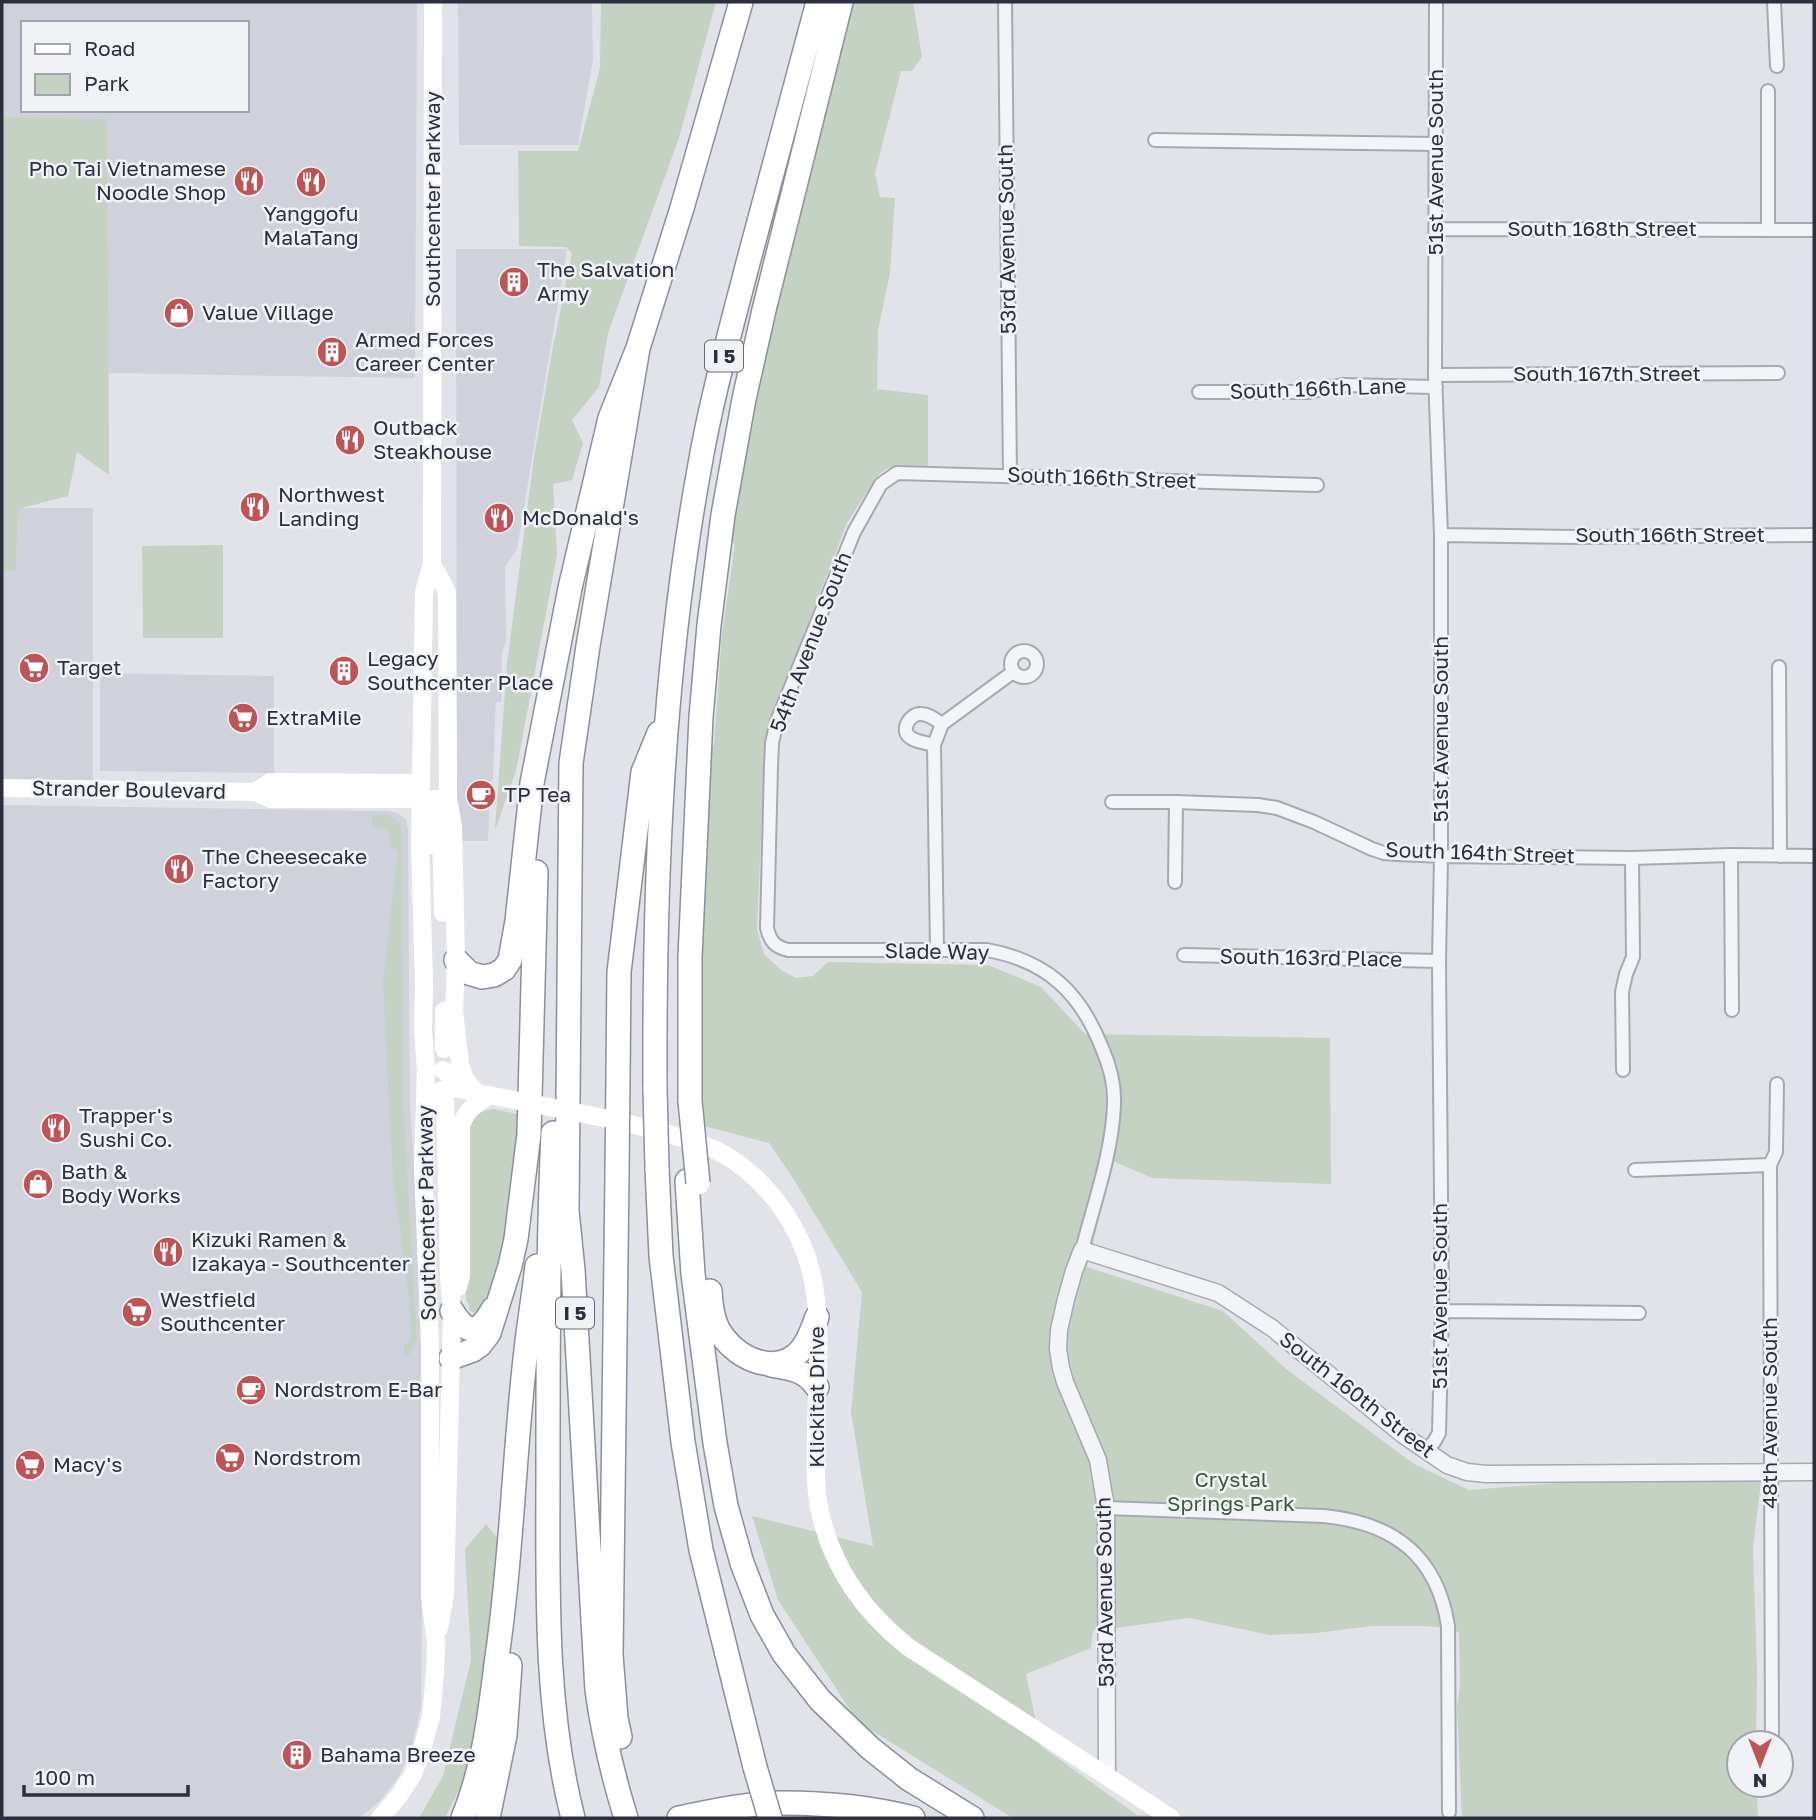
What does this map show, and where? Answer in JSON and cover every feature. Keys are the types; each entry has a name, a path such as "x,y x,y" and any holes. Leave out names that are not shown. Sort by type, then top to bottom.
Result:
{"highway":[{"name":"I 5","path":"626,1818 602,1726 595,1665 573,1270 567,1211 571,763 638,348 682,208 741,2"},
{"name":"I 5","path":"770,1818 701,1550 683,1442 660,1256 655,969 666,718 680,590 699,467 725,352 818,2"},
{"path":"841,2 744,399 723,515 709,625 701,717 690,957 690,1101 694,1142 692,1274 726,1506 742,1563 762,1615 783,1654 820,1700 870,1748 909,1779 972,1818"},
{"path":"456,960 469,973 482,977 494,975 504,969 510,960 532,783 569,588 610,418 638,348"},
{"name":"I 5","path":"639,1818 616,1718 611,1655 619,972 643,772 666,718"},
{"path":"451,1358 480,1345 491,1328 516,1239 529,1135 533,937 544,719"},
{"name":"I 5","path":"570,847 551,1187 548,1513 550,1641 556,1724 572,1813"},
{"path":"690,1101 685,1146 714,1317 723,1337 731,1346 751,1359 798,1370 806,1374 817,1387"},
{"path":"463,1818 478,1770 493,1687 511,1540 526,1351 538,1258 551,1187"},
{"path":"452,1311 464,1328 476,1328 485,1322 497,1303"},
{"path":"766,1364 781,1362 796,1355 806,1343 817,1317"},
{"path":"488,1818 507,1715 521,1410"},
{"path":"679,1818 780,1803 859,1807 913,1818"}],"main road":[{"name":"Southcenter Parkway","path":"433,2 432,564 424,592 431,795 424,985 426,1070 423,1167 430,1344 430,1598 436,1642"},
{"name":"Southcenter Parkway","path":"432,564 447,592 448,691 431,795 441,828 444,1049"},
{"path":"424,626 438,667 438,684 448,691"},
{"name":"Strander Boulevard","path":"2,788 256,792 271,799 431,795"},
{"path":"431,795 453,826 456,960 454,1011 460,1064 465,1079 484,1094"},
{"path":"431,795 433,1040 436,1057 443,1070"},
{"path":"424,1055 457,1081 484,1094"},
{"name":"Klickitat Drive","path":"425,1108 430,1098 446,1087 458,1087 648,1127 715,1150 750,1173 779,1204 797,1234 805,1251 815,1288 819,1507 834,1554 858,1597 879,1623 908,1647 1171,1818"},
{"path":"452,1311 461,1276 461,1127 463,1119 484,1094"},
{"name":"Southcenter Parkway","path":"381,1817 412,1776 426,1738 433,1696 436,1642 445,1595 452,1311 445,1100"}],"street":[{"name":"53rd Avenue South","path":"1005,2 1010,475"},
{"name":"51st Avenue South","path":"1425,1450 1434,1442 1438,1433 1442,1311 1439,961 1441,535 1435,381 1436,2"},
{"path":"1774,2 1777,66"},
{"path":"1768,91 1768,230"},
{"path":"1155,140 1436,144"},
{"name":"South 168th Street","path":"1436,229 1814,230"},
{"name":"South 167th Street","path":"1435,381 1778,373"},
{"name":"South 166th Lane","path":"1199,392 1309,393 1342,384 1435,381"},
{"name":"South 166th Street","path":"889,477 897,473 1010,475 1317,485"},
{"name":"54th Avenue South","path":"773,943 767,928 772,743 777,722 855,532 881,484 889,477"},
{"name":"South 166th Street","path":"1441,535 1814,535"},
{"path":"1779,667 1780,856"},
{"path":"937,950 934,745 942,724 1013,672"},
{"path":"934,745 912,738 907,734 906,727 915,715 924,713 942,724"},
{"name":"South 164th Street","path":"1112,802 1176,802 1277,808 1384,853 1632,858 1814,856"},
{"path":"1175,882 1176,802"},
{"path":"1731,855 1732,1010"},
{"path":"1623,1070 1622,992 1633,957 1632,858"},
{"name":"Slade Way","path":"773,943 788,950 987,950 1024,960 1049,974 1066,988 1097,1035 1112,1076 1115,1103 1109,1147 1082,1250"},
{"name":"South 163rd Place","path":"1184,955 1439,961"},
{"name":"48th Avenue South","path":"1772,1729 1770,1165 1776,1152 1777,1084"},
{"path":"1635,1170 1770,1165"},
{"name":"53rd Avenue South","path":"1082,1250 1066,1299 1058,1349 1063,1375 1098,1460 1106,1508 1107,1776"},
{"name":"South 160th Street","path":"1082,1250 1218,1293 1272,1328 1402,1434 1447,1465 1467,1472 1814,1472"},
{"path":"1442,1311 1639,1313"},
{"path":"1106,1508 1348,1518 1371,1525 1406,1545 1420,1559 1437,1584 1446,1611 1449,1812"}],"shaded area":[{"path":"2,2 417,2 415,378 108,373 107,120 2,117"},
{"path":"458,2 592,2 593,59 578,145 459,145"},
{"path":"456,249 567,249 517,549 505,567 506,641 502,653 501,702 496,702 488,841 457,841"},
{"path":"18,508 93,508 93,790 2,789 2,571 16,570"},
{"path":"100,673 274,676 274,773 100,771"},
{"name":"Westfield Southcenter","path":"2,805 388,811 398,813 406,820 410,1106 425,1336 421,1707 413,1742 399,1776 380,1801 359,1818 2,1818"}],"green space":[{"path":"601,2 716,2 679,138 608,333 599,387 572,420 583,443 572,480 553,484 557,555 516,771 495,830 507,664 534,457 572,253 566,247 519,246 518,151 578,151 600,68"},
{"name":"Crystal Springs Park","path":"849,2 913,2 922,57 912,71 901,71 875,173 880,197 895,198 890,273 878,330 877,389 928,395 928,466 898,466 886,469 877,476 847,523 768,727 757,929 764,954 781,970 796,978 813,976 828,962 988,965 1041,987 1085,1034 1330,1038 1331,1184 1152,1178 1113,1161 1087,1267 1223,1311 1286,1369 1414,1464 1469,1490 1572,1482 1761,1482 1753,1547 1756,1729 1725,1729 1725,1799 1757,1799 1758,1818 1462,1818 1457,1707 1460,1686 1459,1632 1438,1627 1371,1626 1270,1635 1189,1618 1093,1631 1091,1648 1026,1674 1041,1746 1137,1815 1192,1818 1013,1818 858,1722 778,1600 752,1516 873,1546 851,1412 862,1292 769,1143 704,1126 701,1097 699,1008 710,750 714,745 722,634 735,545 730,538 759,373"},
{"path":"2,117 107,119 109,475 77,452 68,496 18,509 16,571 2,571"},
{"path":"223,545 223,638 143,638 142,546"},
{"path":"372,815 389,815 401,825 403,1105 417,1340 409,1355 404,1355 404,1343 411,1342 409,1296 393,1178 383,983 398,850 391,848 387,830 372,825"},
{"path":"494,1109 521,1115 512,1206 502,1250 484,1306 474,1313 469,1310 466,1300 467,1132 476,1115"},
{"path":"486,1524 499,1540 495,1567 497,1597 470,1769 445,1818 419,1818 443,1776 471,1660 465,1549"}],"place":[{"name":"Pho Tai Vietnamese Noodle Shop","path":"249,181"},
{"name":"Yanggofu MalaTang","path":"311,182"},
{"name":"The Salvation Army","path":"514,282"},
{"name":"Value Village","path":"179,313"},
{"name":"Armed Forces Career Center","path":"332,352"},
{"name":"Outback Steakhouse","path":"350,440"},
{"name":"Northwest Landing","path":"255,507"},
{"name":"McDonald's","path":"499,518"},
{"name":"Target","path":"34,668"},
{"name":"Legacy Southcenter Place","path":"344,671"},
{"name":"ExtraMile","path":"243,718"},
{"name":"TP Tea","path":"481,795"},
{"name":"The Cheesecake Factory","path":"179,869"},
{"name":"Trapper's Sushi Co.","path":"56,1128"},
{"name":"Bath & Body Works","path":"38,1184"},
{"name":"Kizuki Ramen & Izakaya - Southcenter","path":"168,1252"},
{"name":"Westfield Southcenter","path":"137,1312"},
{"name":"Nordstrom E-Bar","path":"251,1390"},
{"name":"Nordstrom","path":"230,1458"},
{"name":"Macy's","path":"30,1465"},
{"name":"Bahama Breeze","path":"297,1755"}]}
